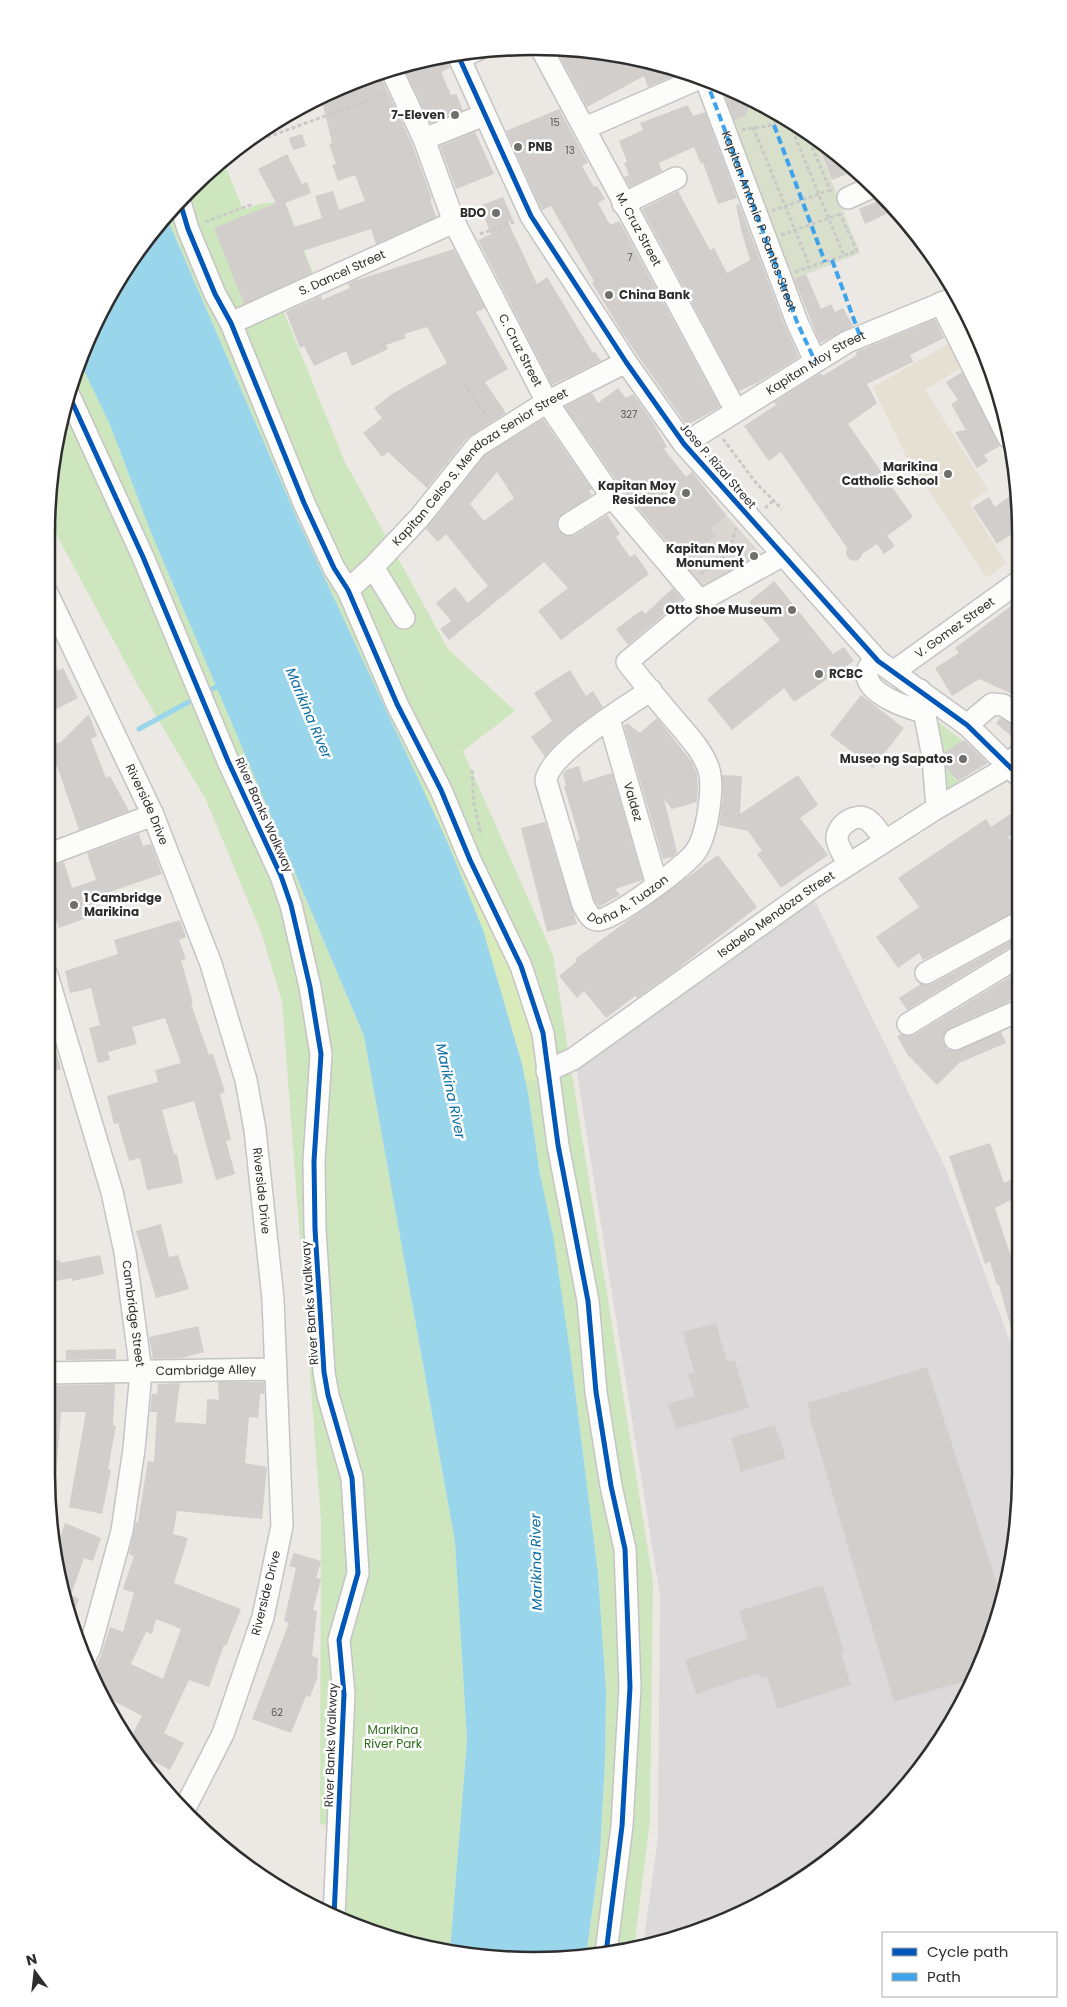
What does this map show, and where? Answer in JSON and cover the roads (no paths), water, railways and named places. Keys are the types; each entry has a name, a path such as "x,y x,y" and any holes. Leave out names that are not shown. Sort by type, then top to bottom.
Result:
{"street":[{"name":"M. Cruz Street","path":"545,55 585,128 623,204 736,411"},
{"name":"Jose P. Rizal Street","path":"466,60 484,114 531,216 626,362 684,444 876,658 967,725 1012,764"},
{"name":"C. Cruz Street","path":"395,76 424,139 458,231 548,402 612,497 700,601"},
{"path":"585,128 695,83"},
{"name":"Kapitan Antonio P. Santos Street","path":"702,85 797,322 815,361"},
{"path":"424,139 484,114"},
{"path":"623,204 676,178"},
{"path":"840,201 866,190"},
{"path":"182,209 188,229 215,294 231,323 304,503 334,568 348,590 397,704 441,790 470,860 521,966 543,1033 558,1144 588,1301 596,1392 611,1486 625,1549 627,1576 630,1687 623,1806 607,1946"},
{"name":"S. Dancel Street","path":"231,323 458,231"},
{"path":"949,300 995,407"},
{"name":"Kapitan Moy Street","path":"684,444 815,361 860,336 949,300"},
{"name":"Kapitan Celso S. Mendoza Senior Street","path":"348,590 374,567 420,517 477,446 548,402 626,362"},
{"name":"River Banks Walkway","path":"73,404 143,557 204,703 281,876 291,905 303,964 310,987 321,1054 314,1161 315,1229 324,1372 328,1395 352,1478 358,1573 339,1640 344,1694 334,1909"},
{"path":"569,524 612,497"},
{"path":"700,601 783,555"},
{"path":"374,567 404,618"},
{"name":"V. Gomez Street","path":"893,672 1012,590"},
{"name":"Doña A. Tuazon","path":"651,690 609,718 563,753 547,773 546,781 583,905 592,918 602,920 608,918 657,885 695,853 703,838 710,786 709,769 701,752 651,690 627,662 700,601"},
{"name":"Riverside Drive","path":"55,610 153,815 211,964 246,1080 255,1130 270,1271 282,1526 265,1608 223,1734 187,1804"},
{"path":"876,658 866,675 870,685 905,707 924,712"},
{"path":"920,690 933,757 937,808"},
{"path":"967,725 992,704 1003,704 1012,710"},
{"name":"Valdez","path":"609,718 657,885"},
{"name":"Isabelo Mendoza Street","path":"547,1071 573,1059 812,888 937,808 1012,769"},
{"path":"55,852 153,815"},
{"path":"849,864 837,839 839,828 850,820 858,816 866,818 886,841"},
{"path":"926,973 1012,925"},
{"path":"908,1024 1012,961"},
{"path":"955,1039 1012,1013"},
{"name":"Cambridge Street","path":"55,1017 112,1192 124,1252 141,1372 134,1450 122,1531 89,1650"},
{"name":"Cambridge Alley","path":"55,1372 276,1369"}],"water":[{"name":"Marikina River","path":"169,224 299,523 448,843 483,930 522,1064 540,1175 553,1235 571,1358 598,1573 606,1691 605,1760 600,1854 587,1949 534,1952 502,1951 451,1945 467,1740 455,1542 364,1036 150,530 110,425 84,370 104,322 119,294 154,242"}],"waterway":[{"path":"205,692 223,684"},
{"path":"139,729 196,698"}],"place":[{"name":"7-Eleven","path":"455,115"},
{"name":"PNB","path":"518,147"},
{"name":"BDO","path":"496,213"},
{"name":"China Bank","path":"609,295"},
{"name":"Marikina Catholic School","path":"948,474"},
{"name":"Kapitan Moy Residence","path":"686,493"},
{"name":"Kapitan Moy Monument","path":"754,556"},
{"name":"Otto Shoe Museum","path":"792,610"},
{"name":"RCBC","path":"819,674"},
{"name":"Museo ng Sapatos","path":"963,759"},
{"name":"1 Cambridge Marikina","path":"74,905"}],"park label":[{"name":"Marikina River Park","path":"393,1737"}]}
